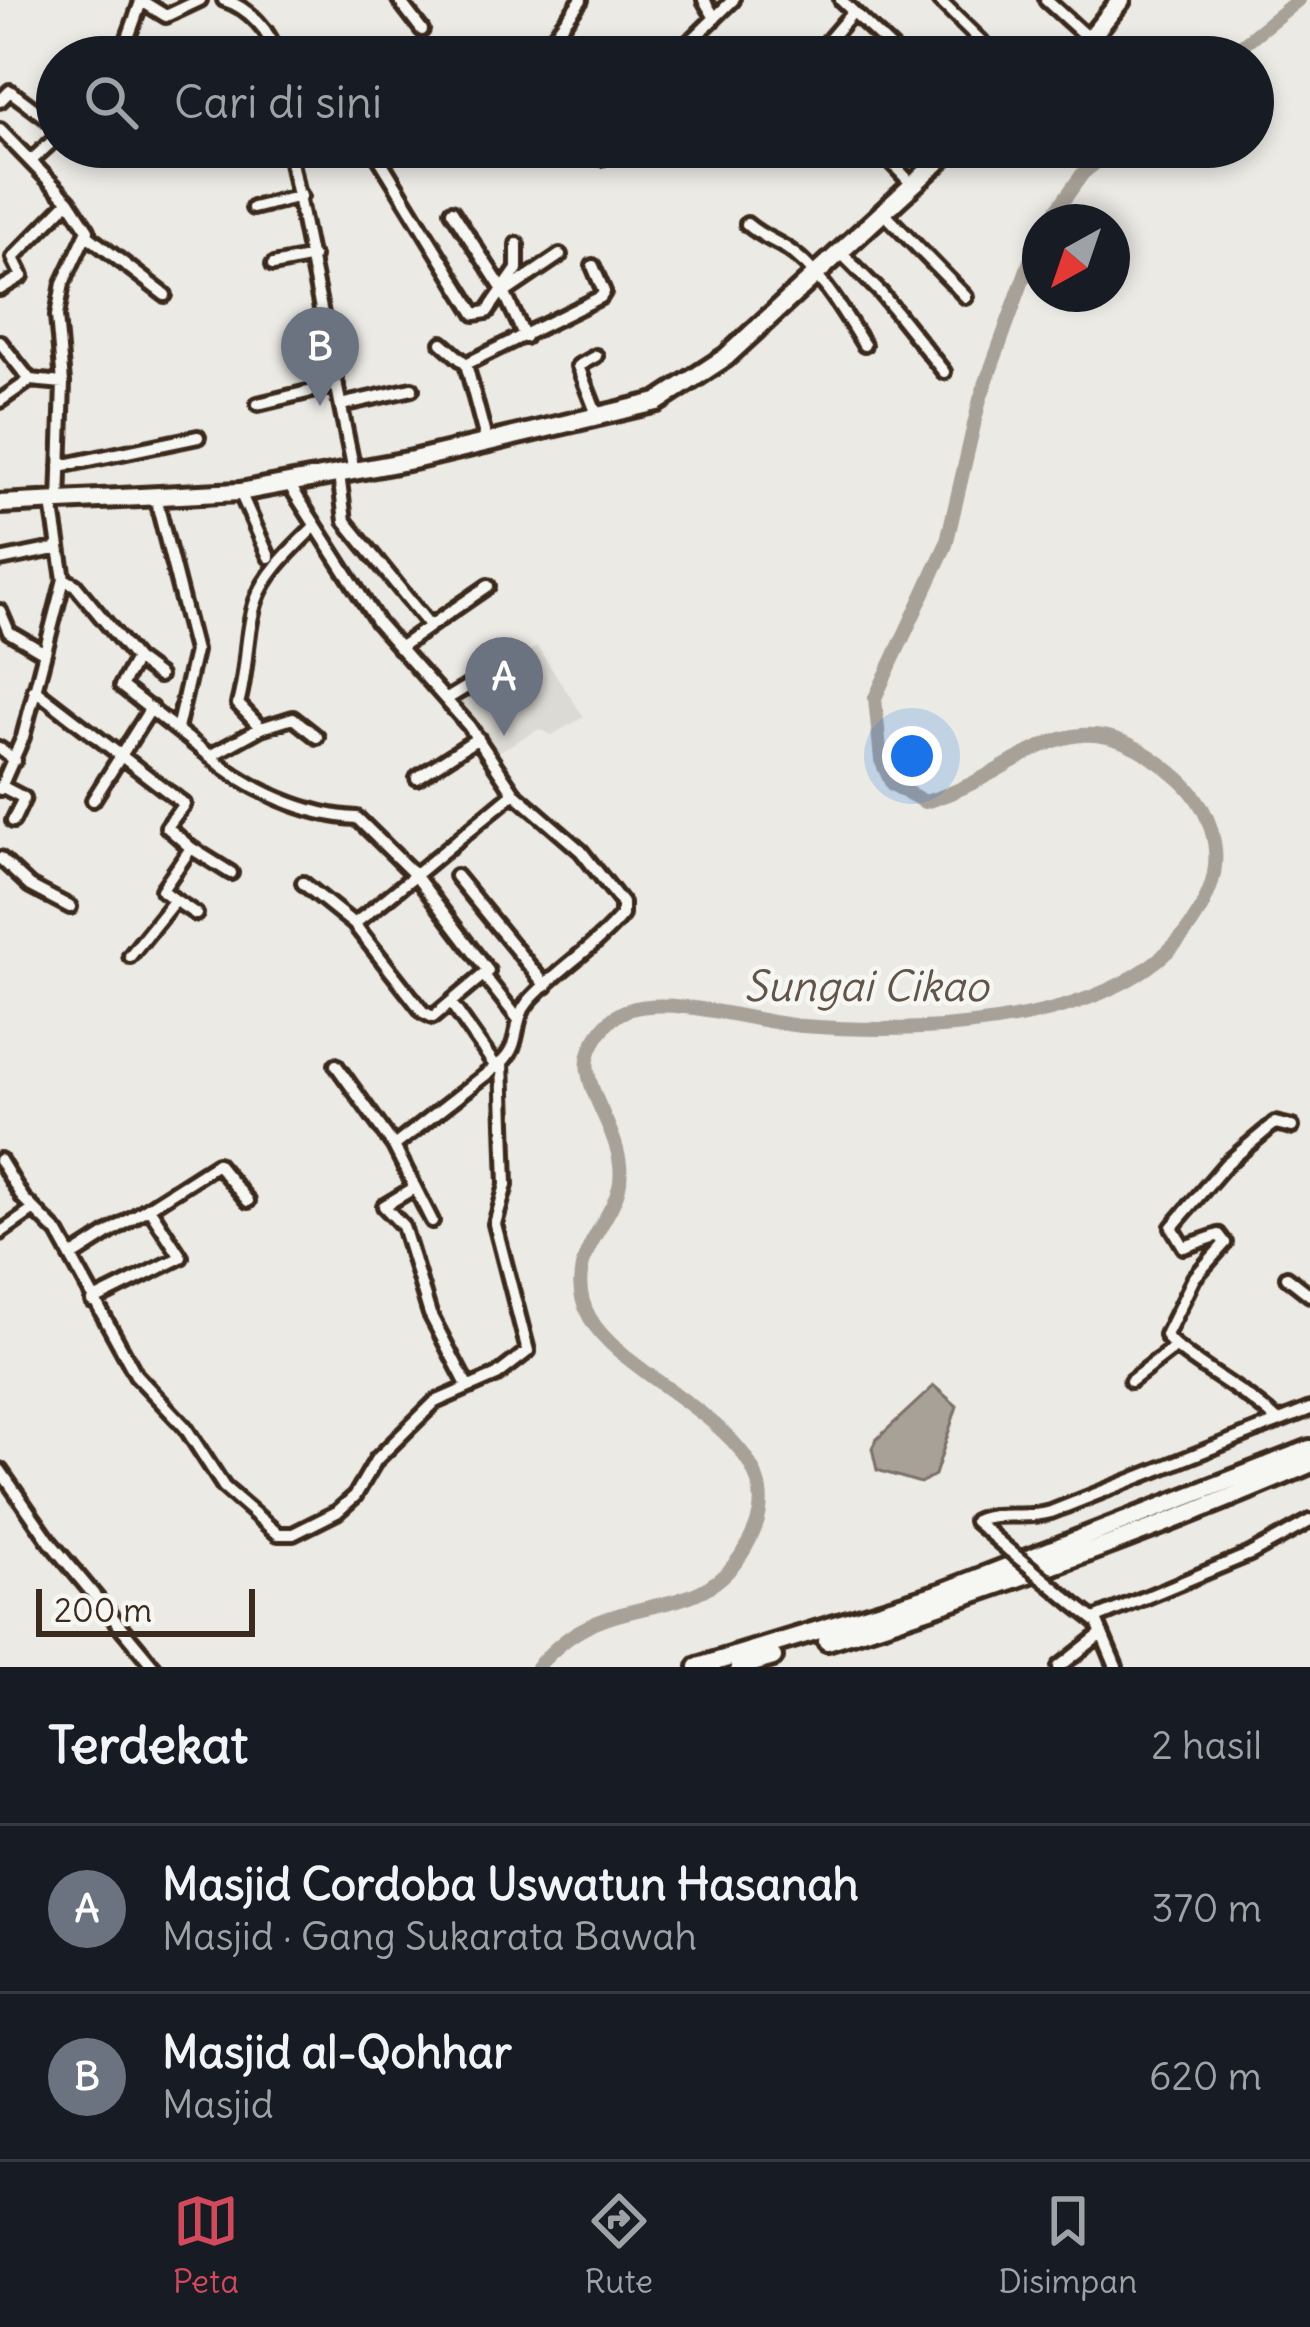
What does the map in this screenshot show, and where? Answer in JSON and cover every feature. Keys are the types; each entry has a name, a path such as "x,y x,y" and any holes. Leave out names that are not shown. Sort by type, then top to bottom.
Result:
{"highway":[{"path":"1093,36 1120,0"},
{"path":"0,504 156,500 240,492 599,420 657,402 695,382 929,168"},
{"path":"698,1667 940,1593 1310,1449"},
{"path":"739,1667 944,1605 1310,1463"}],"street":[{"path":"129,36 141,1 166,16 200,0"},
{"path":"224,0 241,7 266,36"},
{"path":"399,0 422,30"},
{"path":"555,36 581,0"},
{"path":"704,0 715,17"},
{"path":"696,36 733,0"},
{"path":"841,0 879,36"},
{"path":"939,0 976,36"},
{"path":"1046,0 1086,36"},
{"path":"832,36 853,12"},
{"path":"0,101 10,92 36,110"},
{"path":"0,130 36,164"},
{"path":"32,160 36,156"},
{"path":"39,168 83,218 88,236 165,295"},
{"path":"294,168 350,442 345,521 430,626"},
{"path":"385,168 470,309 487,312 504,291 519,262 517,244"},
{"path":"897,168 911,183"},
{"path":"253,208 301,196"},
{"path":"0,289 22,276 13,258 69,201"},
{"path":"452,211 504,291 525,337"},
{"path":"882,212 966,297"},
{"path":"747,224 770,243 788,249 814,276 864,345"},
{"path":"14,821 23,798 1,788 15,760 64,579 56,503 63,382 56,335 59,298 88,236"},
{"path":"840,252 881,293 944,372"},
{"path":"504,291 560,255"},
{"path":"273,265 314,257"},
{"path":"466,364 603,295 593,266"},
{"path":"0,343 31,380"},
{"path":"442,343 466,364 487,443"},
{"path":"596,356 578,366 599,420"},
{"path":"0,400 31,380 63,382"},
{"path":"258,404 338,385"},
{"path":"341,405 412,389"},
{"path":"61,466 198,436"},
{"path":"287,482 399,648 478,738 514,793 580,851 624,909 602,938 526,1005 515,1049 394,1146"},
{"path":"240,492 268,557"},
{"path":"156,500 195,651 178,729"},
{"path":"261,728 238,704 248,673 255,604 267,578 314,526"},
{"path":"0,560 59,548"},
{"path":"64,579 136,659 159,676"},
{"path":"399,648 488,586"},
{"path":"0,611 9,632 43,652"},
{"path":"447,699 518,656"},
{"path":"136,659 121,685 210,757 264,793 341,819 357,818 415,875 487,967 485,977 428,1016 354,924 303,883"},
{"path":"34,689 183,803 167,829 231,873"},
{"path":"93,800 151,708"},
{"path":"210,757 261,728 295,718 317,737"},
{"path":"417,778 478,738"},
{"path":"0,749 15,760"},
{"path":"354,924 514,793"},
{"path":"191,848 162,890 196,914"},
{"path":"0,858 30,886 70,907"},
{"path":"456,877 546,986"},
{"path":"130,956 175,900"},
{"path":"485,977 519,1020"},
{"path":"0,1160 33,1210 58,1233 136,1375 184,1427 224,1487 278,1534 293,1534 337,1512 355,1496 376,1460 435,1402 497,1375 528,1351 495,1224 506,1185 498,1063 451,1003"},
{"path":"336,1065 394,1146 432,1221"},
{"path":"1277,1422 1234,1383 1174,1348 1166,1335 1194,1278 1226,1240 1216,1235 1184,1247 1172,1227 1226,1164 1275,1123 1292,1127"},
{"path":"71,1257 217,1164 248,1201"},
{"path":"414,1188 384,1206 404,1226 430,1314 467,1385"},
{"path":"92,1301 181,1257 149,1208"},
{"path":"0,1233 33,1210"},
{"path":"1287,1277 1310,1295"},
{"path":"1131,1381 1174,1348"},
{"path":"1116,1667 1094,1619 975,1520 1039,1516 1310,1409"},
{"path":"0,1470 50,1542 154,1667"},
{"path":"1094,1619 1204,1576 1310,1521"},
{"path":"1059,1667 1101,1634"}],"shaded area":[{"path":"537,647 584,717 551,735 539,729 498,752 454,693"},
{"path":"934,1386 957,1406 935,1475 920,1483 877,1470 872,1448 876,1440"}],"waterway":[{"name":"Sungai Cikao","path":"1253,36 1298,0"},
{"name":"Sungai Cikao","path":"1061,204 1089,168"},
{"name":"Sungai Cikao","path":"537,1667 581,1630 680,1599 722,1577 741,1556 756,1526 760,1493 750,1464 728,1437 609,1342 590,1318 582,1298 584,1261 620,1182 618,1152 588,1071 593,1043 605,1026 628,1010 646,1006 853,1029 971,1024 1032,1014 1089,998 1140,972 1181,937 1209,891 1214,845 1198,801 1178,778 1140,750 1108,737 1078,735 1051,742 925,802 892,784 881,760 875,698 946,545 980,399 1022,283"}],"place":[{"name":"Masjid al-Qohhar","path":"320,406"},
{"name":"Masjid Cordoba Uswatun Hasanah","path":"504,736"}]}
